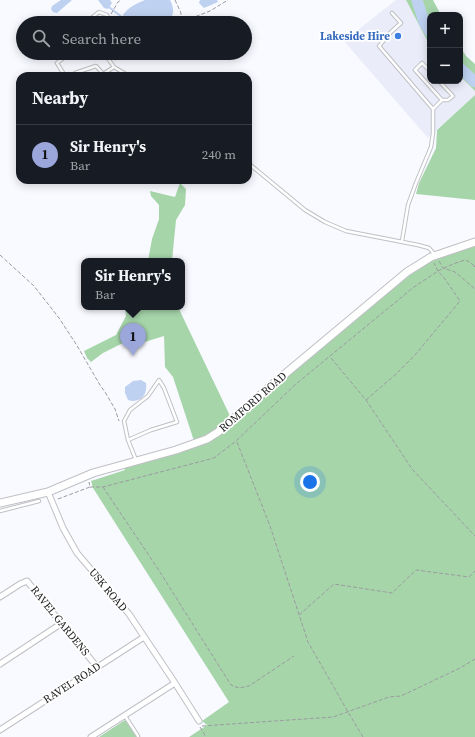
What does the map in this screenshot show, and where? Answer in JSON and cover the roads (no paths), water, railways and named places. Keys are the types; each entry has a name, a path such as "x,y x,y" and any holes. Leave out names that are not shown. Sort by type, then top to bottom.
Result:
{"street":[{"name":"ROMFORD ROAD","path":"5,505 25,501 93,473 195,444 207,439 218,432 407,272 423,261 434,256 475,242"},
{"name":"USK ROAD","path":"48,492 62,528 78,553 119,602 144,637 199,721"},
{"name":"RAVEL GARDENS","path":"0,597 27,581 97,667"},
{"path":"0,664 62,623"},
{"name":"RAVEL ROAD","path":"0,730 144,637"},
{"path":"91,737 174,683"}],"lane":[{"path":"93,16 98,12 103,13 106,16"},
{"path":"392,13 401,23 379,46 433,109 433,133 431,147 408,205 402,241"},
{"path":"61,60 57,63 63,72"},
{"path":"109,60 114,67 122,72"},
{"path":"427,68 422,63 416,70 427,83"},
{"path":"78,72 96,66 101,72"},
{"path":"107,72 114,67"},
{"path":"428,84 442,100"},
{"path":"433,109 442,100 448,100 453,96 442,84"},
{"path":"252,166 305,210 325,222 346,231 402,241 429,248 434,256"},
{"path":"128,440 151,430 177,422 164,388 159,380 148,396 130,410 124,421 128,440 137,460"},
{"path":"25,501 39,501"},
{"path":"0,511 5,505"},
{"path":"124,715 138,736"}],"water":[{"path":"61,0 72,0 57,13 53,12 51,9 52,6"},
{"path":"98,0 110,0 112,3 108,9 104,8"},
{"path":"145,0 170,0 173,10 172,16 123,16 125,12"},
{"path":"200,0 217,0 218,2 204,8 199,3"},
{"path":"141,380 146,383 146,391 144,395 136,401 128,400 125,393 125,387 133,381"}],"waterway":[{"path":"417,0 427,27"},
{"path":"109,7 120,16"},
{"path":"463,71 475,82"}],"place":[{"name":"Lakeside Hire","path":"398,36"},
{"name":"Sir Henry's","path":"133,356"}]}
